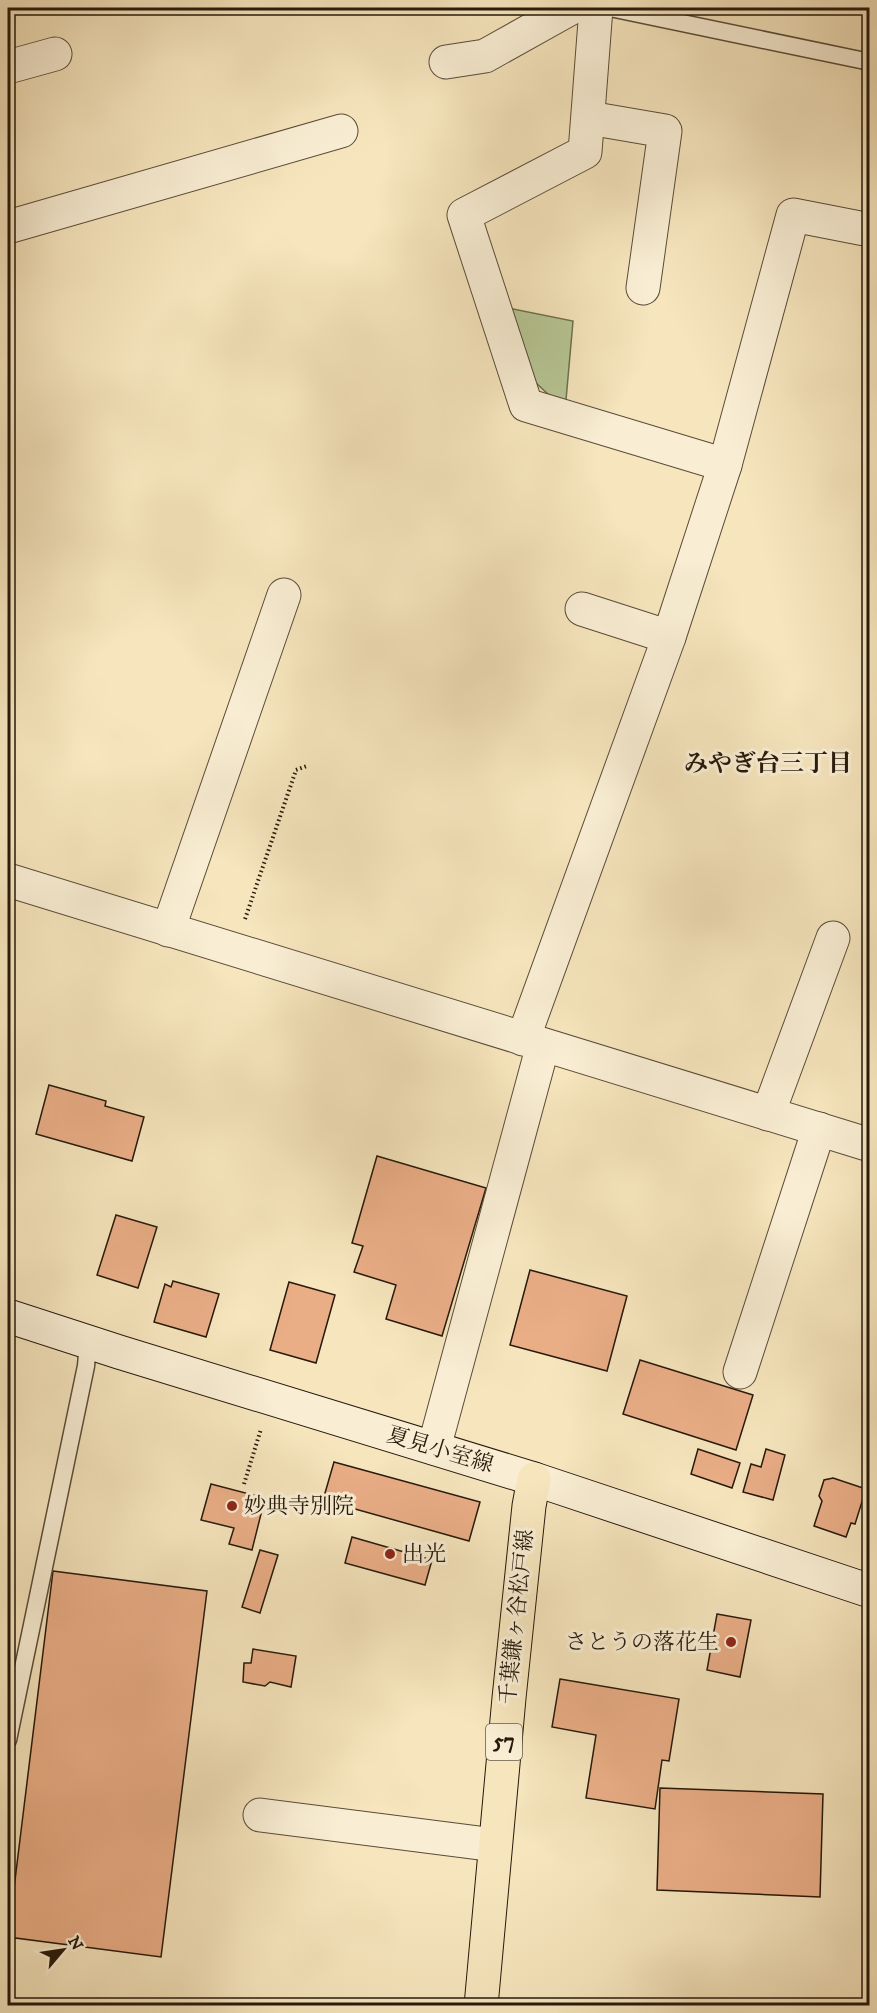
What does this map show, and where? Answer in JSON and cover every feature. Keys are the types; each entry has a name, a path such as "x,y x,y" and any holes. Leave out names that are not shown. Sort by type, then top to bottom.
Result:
{"main road":[{"name":"千葉鎌ヶ谷松戸線","path":"481,2006 511,1676 534,1479"}],"street":[{"path":"446,62 485,56 571,8"},
{"path":"596,8 585,152 464,215 526,405 725,465"},
{"path":"8,67 55,54"},
{"path":"589,118 665,131 643,288"},
{"path":"8,227 341,131"},
{"path":"434,1448 533,1042 725,465 793,215 870,230"},
{"path":"168,930 284,596"},
{"path":"582,609 669,637"},
{"path":"8,880 870,1145"},
{"path":"768,1114 833,938"},
{"path":"740,1372 819,1129"},
{"name":"夏見小室線","path":"8,1316 534,1479 870,1591"},
{"path":"260,1815 495,1845"}],"lane":[{"path":"610,8 870,62"},
{"path":"8,1740 86,1366 88,1342"}],"path":[{"path":"234,950 296,770 307,766"},
{"path":"244,1484 263,1422"}],"green space":[{"path":"508,308 573,321 566,400 549,395 535,382"}],"building":[{"path":"49,1085 106,1101 105,1106 144,1117 132,1161 36,1134"},
{"path":"377,1156 486,1188 442,1336 386,1319 396,1285 354,1272 363,1246 352,1243"},
{"path":"116,1215 157,1227 138,1288 97,1275"},
{"path":"530,1270 627,1296 607,1371 510,1345"},
{"path":"173,1281 219,1294 206,1337 154,1322 165,1284 171,1287"},
{"path":"289,1282 335,1295 316,1363 270,1350"},
{"path":"640,1360 753,1395 736,1450 623,1414"},
{"path":"698,1449 740,1463 732,1488 691,1474"},
{"path":"766,1449 785,1455 773,1500 743,1492 751,1464 761,1467"},
{"path":"334,1462 480,1502 469,1541 323,1500"},
{"path":"833,1478 866,1489 855,1524 851,1523 846,1537 814,1526 822,1501 819,1496 824,1480"},
{"path":"211,1484 265,1498 252,1550 229,1544 234,1528 201,1520"},
{"path":"352,1537 432,1560 425,1585 345,1563"},
{"path":"260,1550 278,1555 260,1613 242,1607"},
{"path":"53,1571 207,1591 161,1957 8,1937"},
{"path":"717,1614 751,1620 740,1677 707,1670"},
{"path":"253,1649 296,1656 291,1687 270,1682 265,1686 243,1682 244,1663 251,1663"},
{"path":"560,1679 679,1699 669,1761 662,1760 655,1809 586,1798 596,1735 552,1727"},
{"path":"660,1788 823,1794 820,1897 657,1890"}],"place":[{"name":"妙典寺別院","path":"232,1506"},
{"name":"出光","path":"390,1554"},
{"name":"さとうの落花生","path":"731,1642"}],"district":[{"name":"みやぎ台三丁目","path":"768,764"}]}
